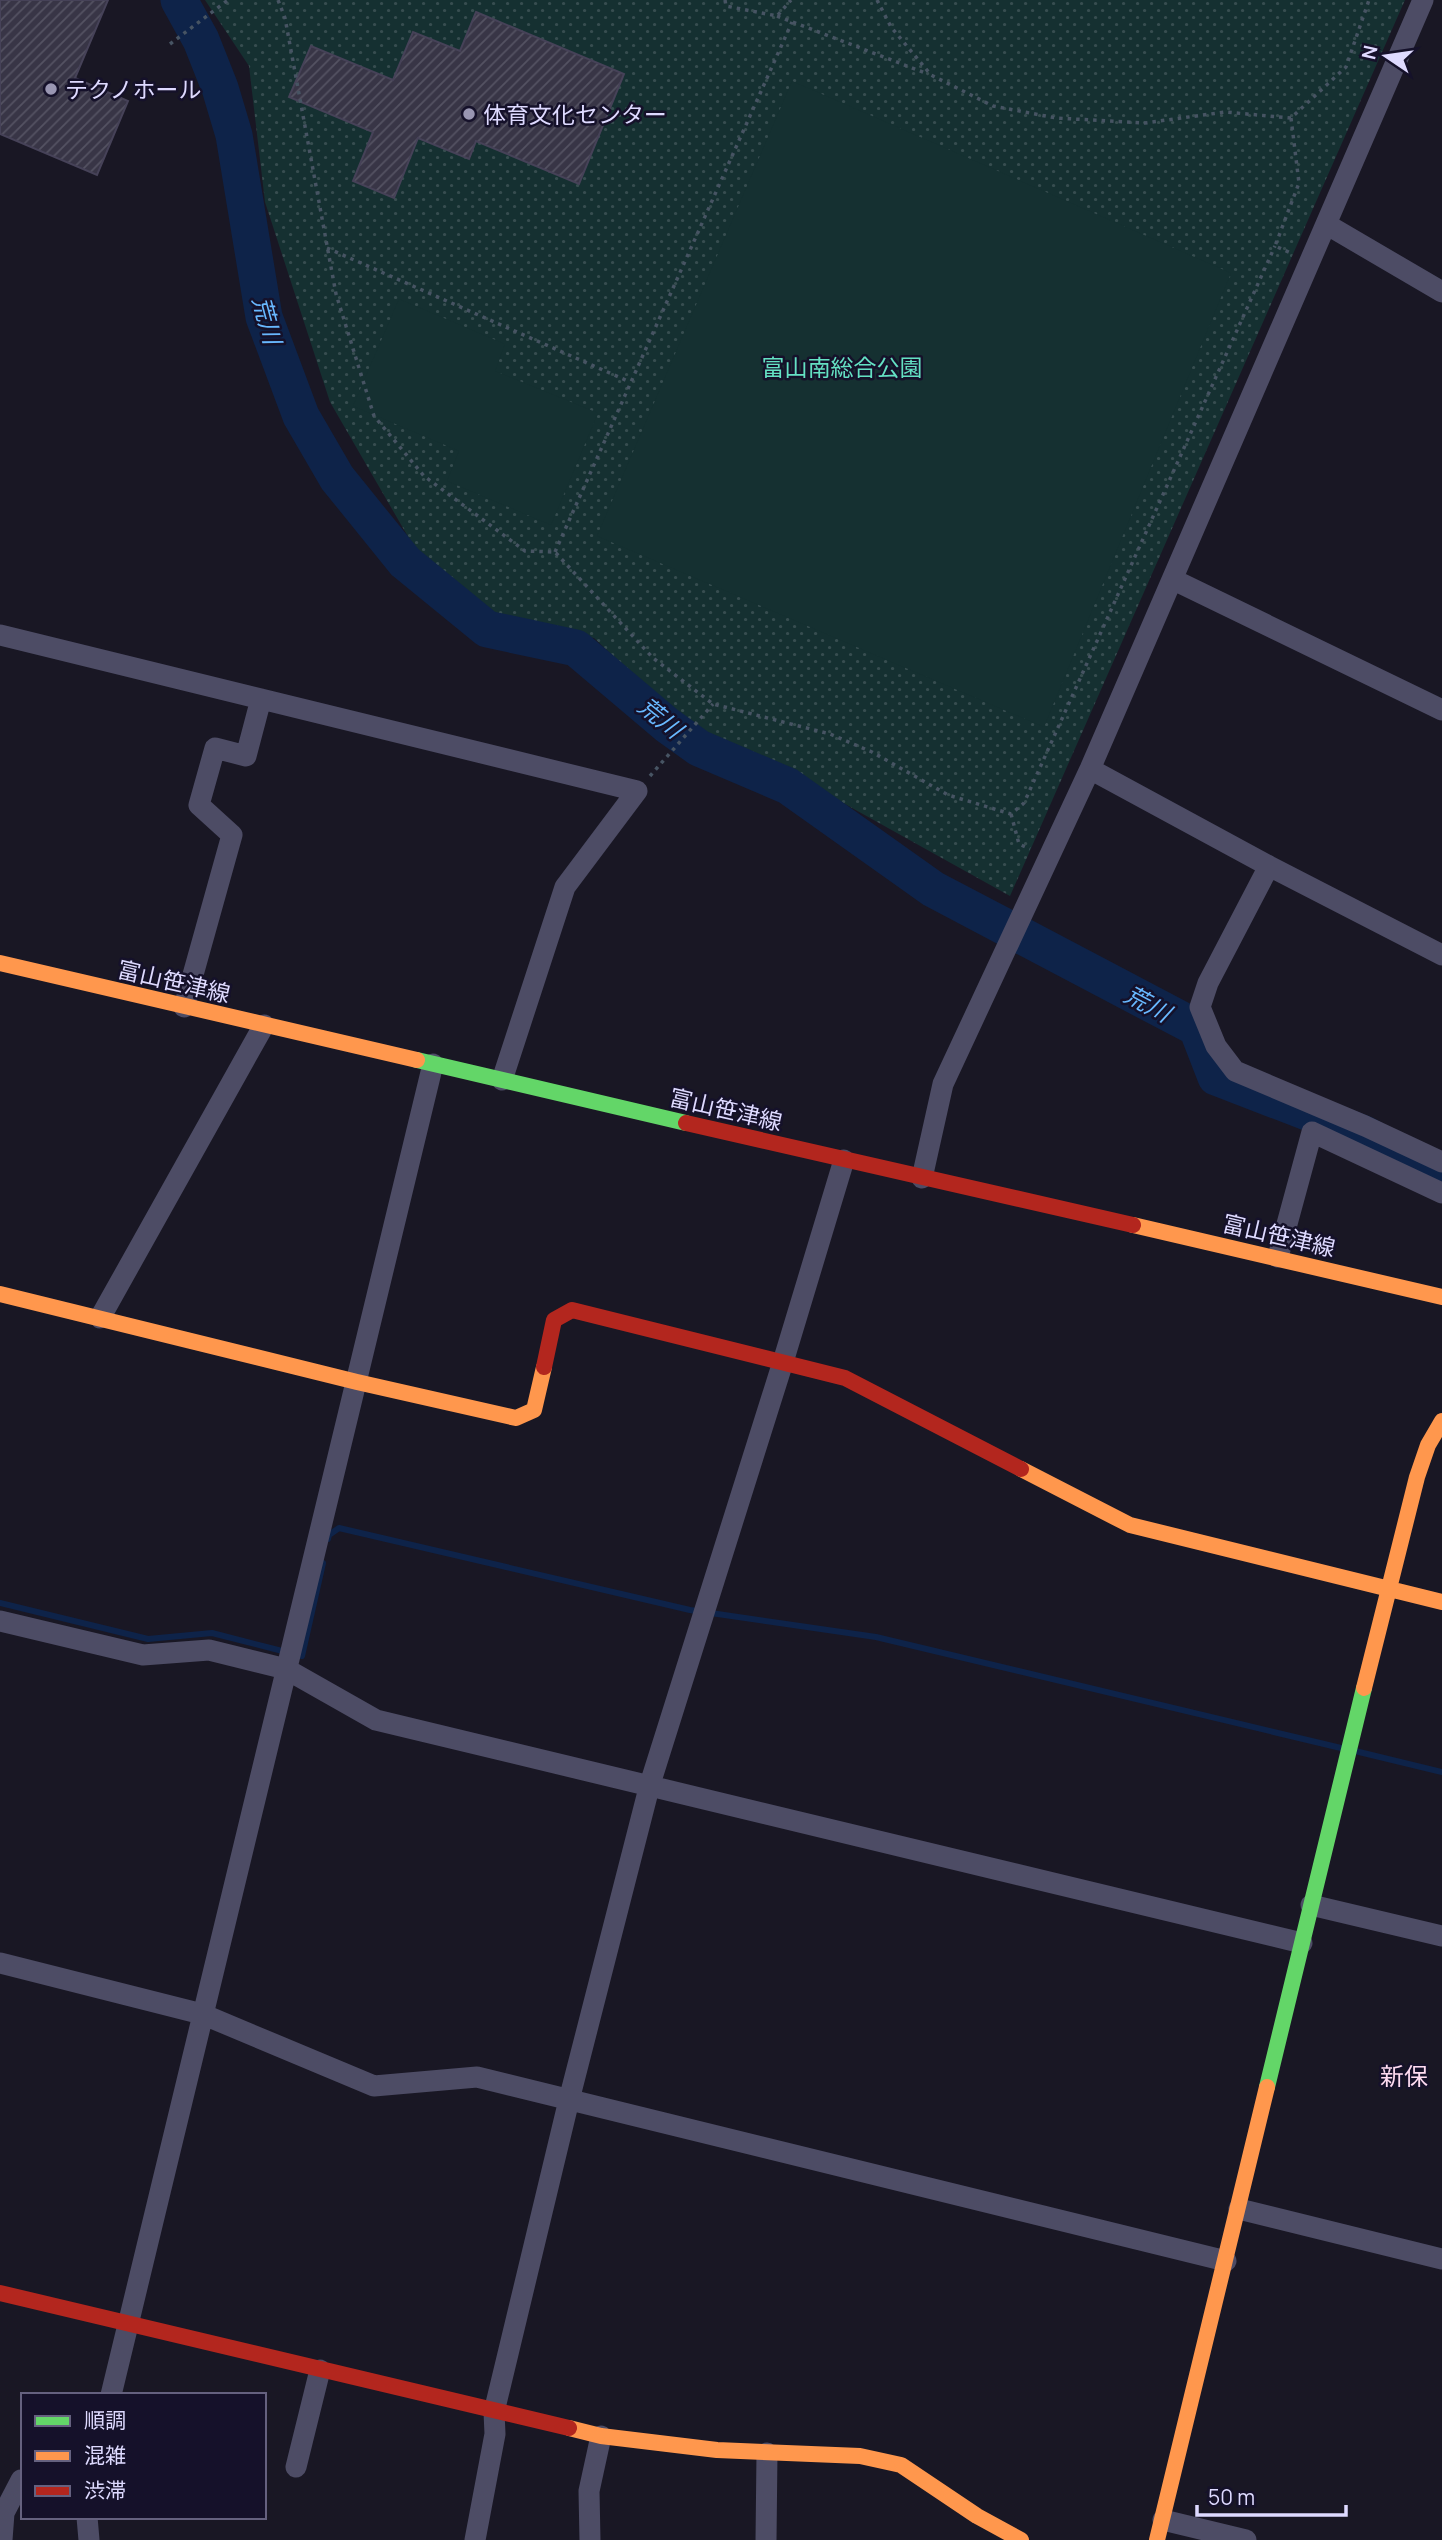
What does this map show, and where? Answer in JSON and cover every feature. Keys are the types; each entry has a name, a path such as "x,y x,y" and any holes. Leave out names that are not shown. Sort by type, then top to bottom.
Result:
{"street":[{"path":"922,1178 943,1084 1090,769 1174,580 1423,0"},
{"path":"1326,224 1442,292"},
{"path":"1174,580 1442,710"},
{"path":"1,639 637,791 565,887 502,1080"},
{"path":"184,1007 232,835 199,805 215,748 246,756 261,699"},
{"path":"1090,769 1442,956"},
{"path":"1269,866 1208,983 1199,1007 1216,1046 1235,1071 1442,1162"},
{"name":"富山笹津線","path":"0,963 1442,1297"},
{"path":"100,1318 264,1025"},
{"path":"111,2393 433,1064"},
{"path":"1278,1257 1312,1132 1442,1192"},
{"path":"475,2540 495,2434 494,2412 569,2100 650,1784 844,1160"},
{"path":"0,1294 357,1382 516,1418 534,1410 554,1320 572,1311 845,1378 1130,1525 1442,1602"},
{"path":"1246,2540 1160,2530 1417,1477 1442,1421"},
{"path":"0,1621 143,1655 209,1650 289,1658 376,1720 1302,1943"},
{"path":"1311,1905 1442,1936"},
{"path":"0,1964 202,2014 374,2086 477,2077 1226,2261"},
{"path":"1239,2208 1442,2259"},
{"path":"0,2293 601,2436 717,2450 859,2456 901,2465 977,2516 1021,2540"},
{"path":"296,2467 320,2370"},
{"path":"590,2540 589,2491 601,2436"},
{"path":"766,2540 767,2453"},
{"path":"2,2540 4,2514 21,2480"},
{"path":"87,2519 89,2540"}],"path":[{"path":"170,44 228,0"},
{"path":"278,0 285,18 336,294 374,416 424,476 525,551 555,552 653,657 713,704 830,734 872,751 948,795 1011,814"},
{"path":"725,0 726,6 777,16 931,75 993,106 1056,118 1145,124 1225,113 1291,118 1346,67 1369,0"},
{"path":"777,16 790,0"},
{"path":"877,0 891,27 931,75"},
{"path":"555,552 792,22"},
{"path":"1011,814 1024,803 1275,246 1299,183 1291,118"},
{"path":"1275,246 1309,262"},
{"path":"327,248 630,382"},
{"path":"637,791 713,704"},
{"path":"1011,814 1019,844 1049,858"}],"green space":[{"name":"富山南総合公園","path":"205,0 1405,0 1010,896 827,794 705,742 594,638 502,625 414,547 330,402 265,202 249,66"},
{"path":"792,81 1231,273 1044,727 597,536"},
{"path":"399,299 505,344 495,371 598,413 551,525 447,481 459,451 353,406"}],"building":[{"name":"テクノホール","path":"0,0 108,0 75,78 128,101 97,175 0,134"},
{"name":"体育文化センター","path":"476,12 624,74 579,184 476,141 469,159 418,138 394,198 353,181 373,132 289,97 311,46 393,80 413,32 460,51"}],"waterway":[{"name":"荒川","path":"179,0 201,40 220,88 234,135 264,317 301,416 337,478 405,562 487,629 576,648 667,725 699,748 788,786 933,889 1197,1028 1216,1077 1364,1134 1442,1177"},
{"path":"328,1539 329,1535 339,1528 690,1610 876,1637 1341,1748"},
{"path":"0,1603 148,1639 212,1633 302,1656 323,1563"},
{"path":"1355,1751 1442,1772"}],"traffic: fast":[{"path":"417,1060 686,1123"},
{"path":"1267,2087 1364,1688"}],"traffic: slow":[{"path":"0,963 417,1060"},
{"path":"1133,1225 1442,1297"},
{"path":"0,1294 357,1382 516,1418 534,1410 544,1367"},
{"path":"1364,1688 1417,1477 1428,1445 1442,1421"},
{"path":"1021,1469 1130,1525 1442,1602"},
{"path":"1157,2540 1267,2087"},
{"path":"569,2428 601,2436 717,2450 860,2456 901,2465 977,2516 1021,2540"}],"traffic: jam":[{"path":"686,1123 1133,1225"},
{"path":"544,1367 554,1320 572,1310 845,1378 1021,1469"},
{"path":"0,2293 569,2428"}],"place":[{"name":"テクノホール","path":"51,89"},
{"name":"体育文化センター","path":"469,114"}],"district":[{"name":"新保","path":"1404,2075"}]}
